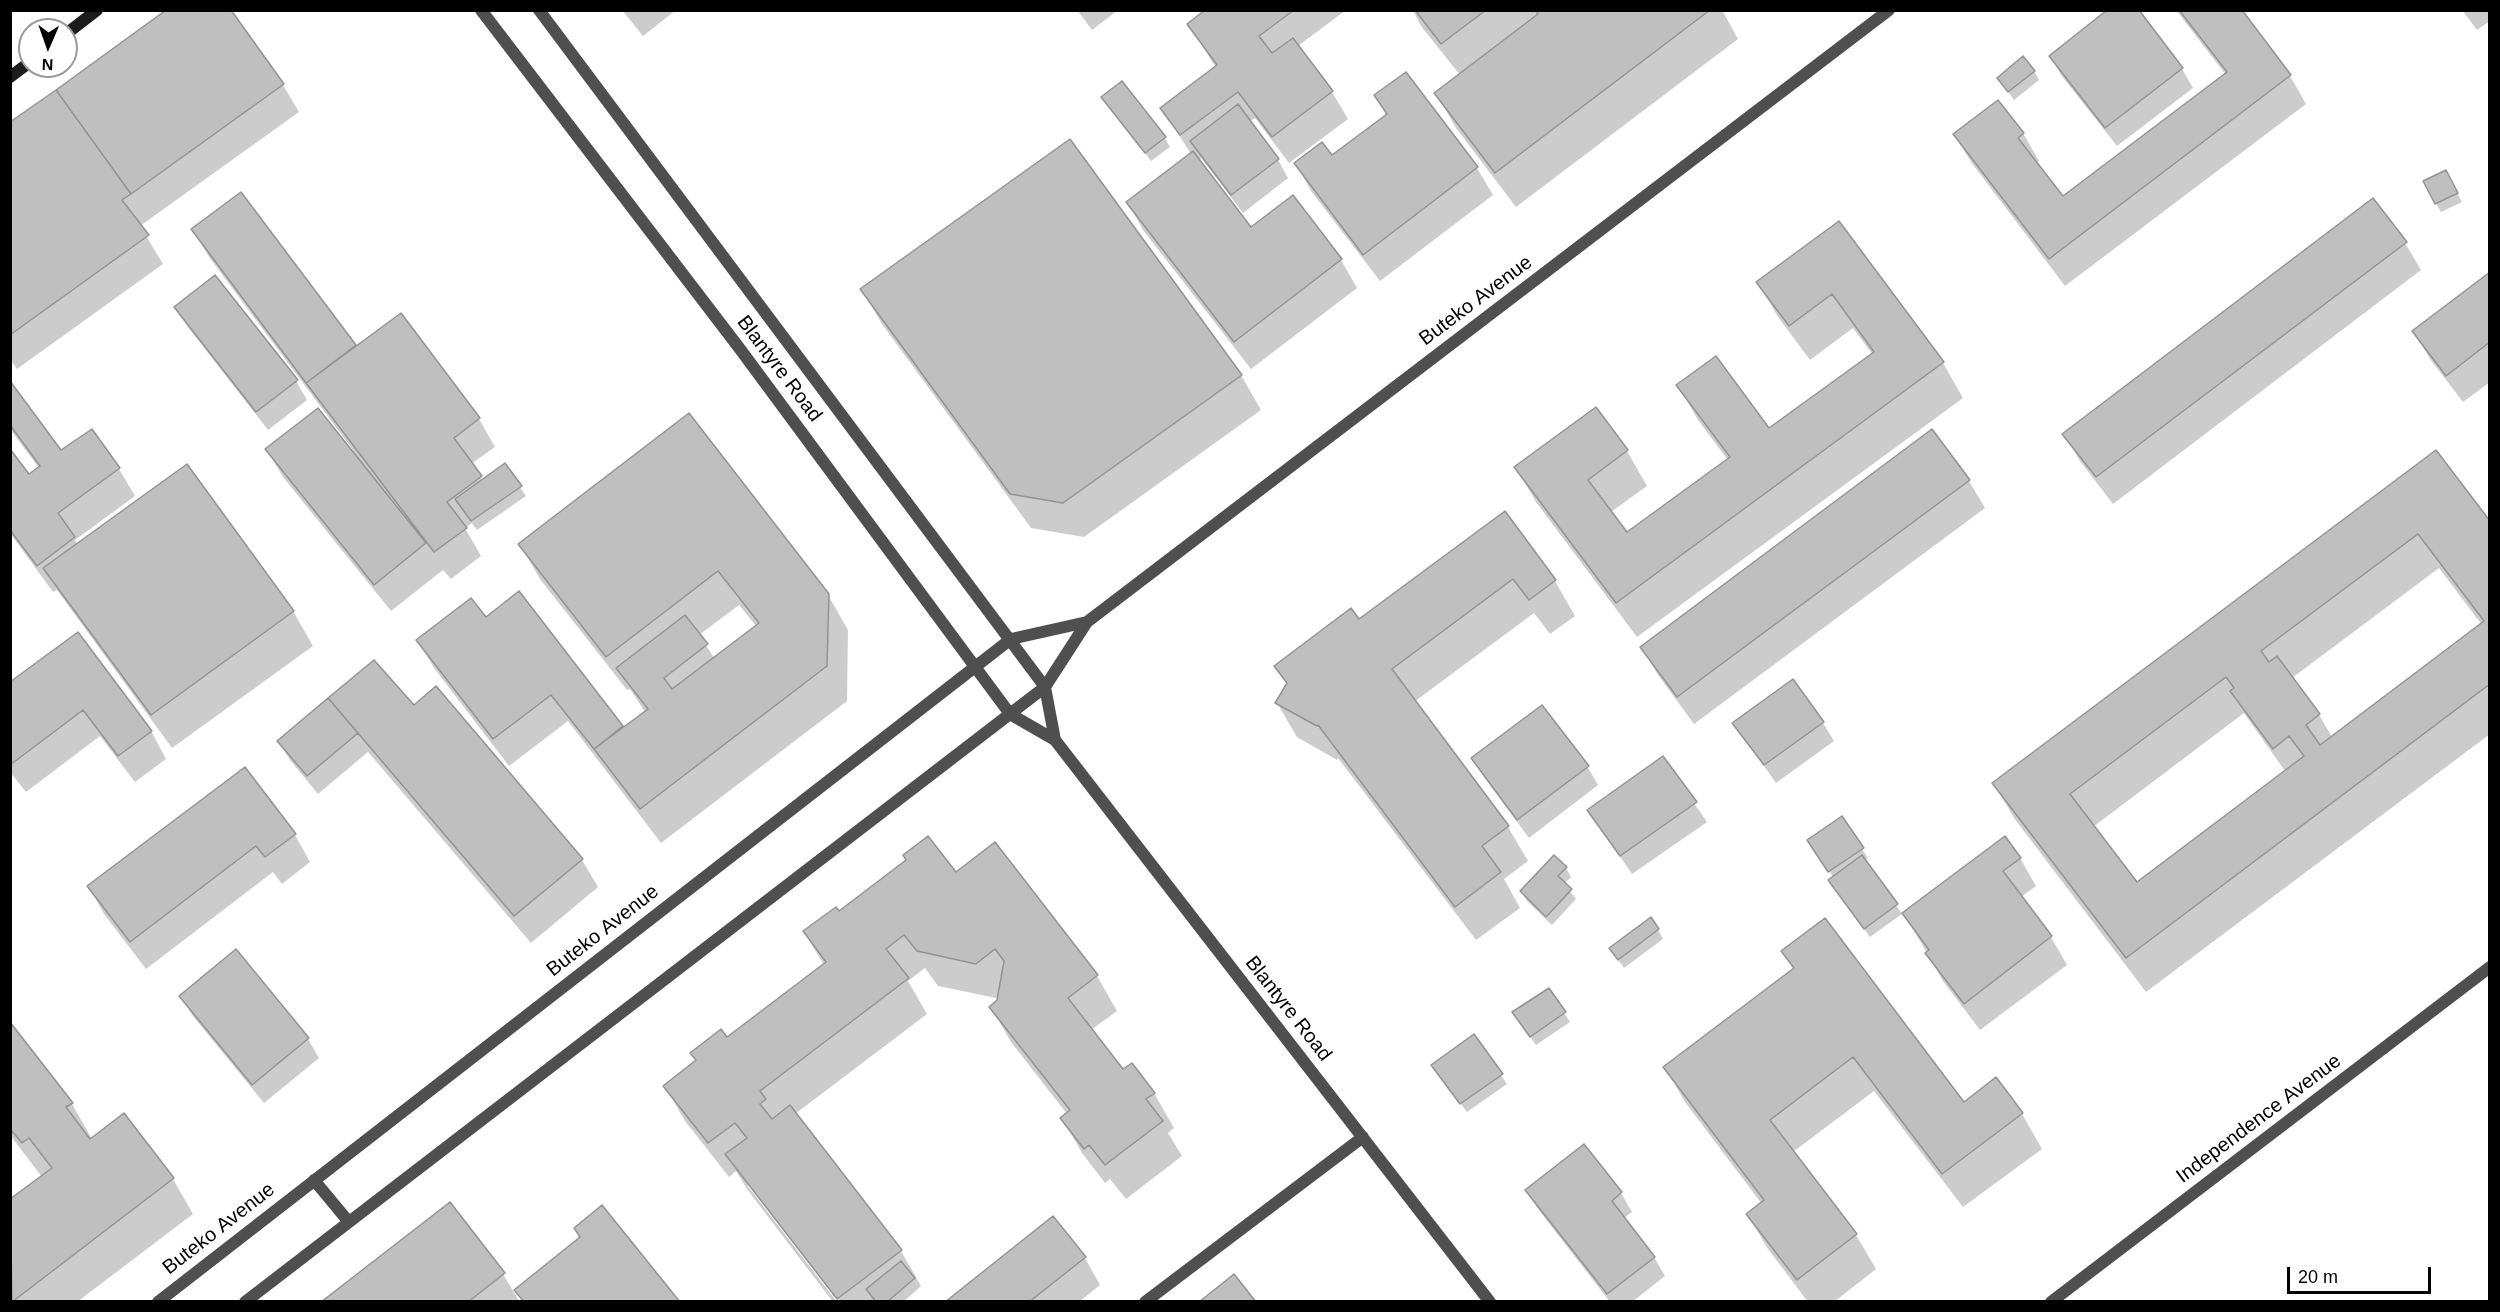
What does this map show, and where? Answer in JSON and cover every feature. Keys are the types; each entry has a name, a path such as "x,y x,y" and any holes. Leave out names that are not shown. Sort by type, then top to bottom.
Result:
{"main road":[{"path":"78,25 97,10"}],"street":[{"name":"Blantyre Road","path":"481,10 740,349 1010,714 1055,740 1490,1302"},
{"name":"Blantyre Road","path":"539,10 1045,687 1055,740"},
{"name":"Buteko Avenue","path":"245,1302 1045,687 1087,622 1889,10"},
{"name":"Buteko Avenue","path":"158,1302 974,666 1011,639 1087,622"},
{"name":"Independence Avenue","path":"2051,1302 2490,967"},
{"path":"1145,1302 1363,1137"},
{"path":"314,1180 348,1221"}],"building":[{"path":"166,10 231,10 284,84 131,194 56,90 72,78 78,78 78,74"},
{"path":"1205,10 1294,10 1259,36 1272,53 1293,38 1333,91 1272,137 1238,92 1180,135 1160,108 1217,65 1187,24"},
{"path":"1415,10 1486,10 1441,44"},
{"path":"1535,10 1710,10 1495,173 1434,93 1538,14"},
{"path":"2107,10 2139,10 2183,68 2105,128 2049,56"},
{"path":"2179,10 2242,10 2291,75 2049,259 1953,134 1998,100 2024,133 2018,138 2063,196 2227,72"},
{"path":"2023,56 2035,71 2008,92 1997,78"},
{"path":"1406,72 1478,167 1363,255 1294,163 1322,142 1332,155 1387,114 1374,95"},
{"path":"1122,81 1166,137 1145,153 1101,97"},
{"path":"56,90 131,194 122,200 149,235 10,335 10,122"},
{"path":"1238,104 1279,159 1231,195 1190,141"},
{"path":"1070,139 1242,375 1063,503 1010,494 860,289"},
{"path":"1193,151 1251,227 1293,195 1342,259 1234,342 1126,202"},
{"path":"2446,170 2458,193 2435,204 2423,181"},
{"path":"241,192 356,345 306,383 191,229"},
{"path":"2373,198 2407,242 2096,477 2062,434"},
{"path":"1839,221 1944,362 1616,603 1514,467 1596,407 1628,450 1588,480 1627,532 1730,457 1676,385 1716,356 1769,428 1874,352 1832,294 1789,326 1756,282"},
{"path":"2490,272 2490,342 2446,376 2412,331"},
{"path":"215,275 298,380 256,412 174,307"},
{"path":"401,313 480,418 454,438 482,476 447,502 467,528 434,552 306,383"},
{"path":"10,381 61,450 92,429 120,468 58,513 75,537 37,566 10,530 10,449 29,474 40,466 10,425"},
{"path":"318,408 426,543 374,585 265,449"},
{"path":"689,413 829,594 827,666 640,809 594,749 648,709 616,668 685,615 708,644 664,678 672,689 759,623 718,571 606,657 518,544"},
{"path":"1932,429 1970,480 1677,697 1640,647"},
{"path":"2436,450 2490,521 2490,684 2126,958 1992,783","holes":["2418,534 2484,621 2320,745 2306,725 2320,714 2277,656 2269,662 2261,651","2226,677 2234,688 2230,691 2273,749 2289,736 2304,756 2137,882 2070,794"]},
{"path":"505,463 522,486 471,521 455,499"},
{"path":"187,464 294,611 151,715 43,568"},
{"path":"1505,511 1556,580 1529,600 1513,579 1392,669 1509,826 1482,846 1501,872 1455,907 1318,725 1275,703 1287,683 1274,666 1351,608 1359,619"},
{"path":"519,591 623,726 594,749 551,695 493,739 416,640 471,598 486,617"},
{"path":"78,632 152,731 118,756 83,710 10,765 10,682"},
{"path":"374,660 414,705 436,686 583,859 514,916 328,698"},
{"path":"1793,679 1824,722 1764,765 1732,723"},
{"path":"328,698 358,733 307,776 277,741"},
{"path":"1542,705 1589,766 1517,820 1471,758"},
{"path":"1663,756 1697,802 1620,856 1587,810"},
{"path":"245,767 296,834 265,857 256,846 130,942 87,886"},
{"path":"1842,816 1864,848 1828,872 1807,840"},
{"path":"928,836 956,872 995,842 1098,975 1068,998 1123,1069 1132,1063 1155,1093 1146,1099 1163,1121 1105,1165 1089,1145 1084,1149 1060,1118 1070,1110 989,1007 997,1000 1004,961 995,949 976,964 917,951 904,935 886,949 909,978 760,1091 766,1099 760,1104 772,1119 790,1105 902,1250 837,1299 725,1154 747,1138 735,1123 708,1143 663,1086 696,1060 690,1053 721,1029 727,1037 826,962 803,931 836,907 839,911 906,860 903,855"},
{"path":"2005,836 2021,858 2003,871 2052,936 1964,1004 1925,953 1929,950 1902,913"},
{"path":"1554,855 1567,867 1558,876 1572,889 1546,917 1520,891"},
{"path":"1862,855 1898,904 1864,929 1828,880"},
{"path":"1651,917 1659,929 1618,960 1609,948"},
{"path":"1825,918 1964,1102 1996,1077 2023,1113 1942,1174 1853,1057 1770,1120 1857,1234 1797,1280 1746,1214 1764,1200 1663,1067 1794,968 1781,951"},
{"path":"236,949 309,1038 252,1085 179,996"},
{"path":"1549,988 1566,1012 1530,1037 1512,1012"},
{"path":"10,1022 73,1103 66,1107 90,1139 124,1113 174,1178 12,1302 10,1199 52,1168 29,1138 22,1143 10,1129"},
{"path":"1474,1034 1503,1074 1460,1104 1431,1065"},
{"path":"1584,1144 1622,1192 1612,1201 1655,1257 1607,1294 1525,1190"},
{"path":"450,1202 505,1273 468,1302 321,1302"},
{"path":"602,1205 680,1302 524,1302 514,1290 580,1237 574,1228"},
{"path":"1053,1216 1086,1257 1029,1302 945,1302"},
{"path":"901,1261 915,1278 887,1302 876,1302 866,1289"},
{"path":"1234,1274 1256,1302 1199,1302"}]}
